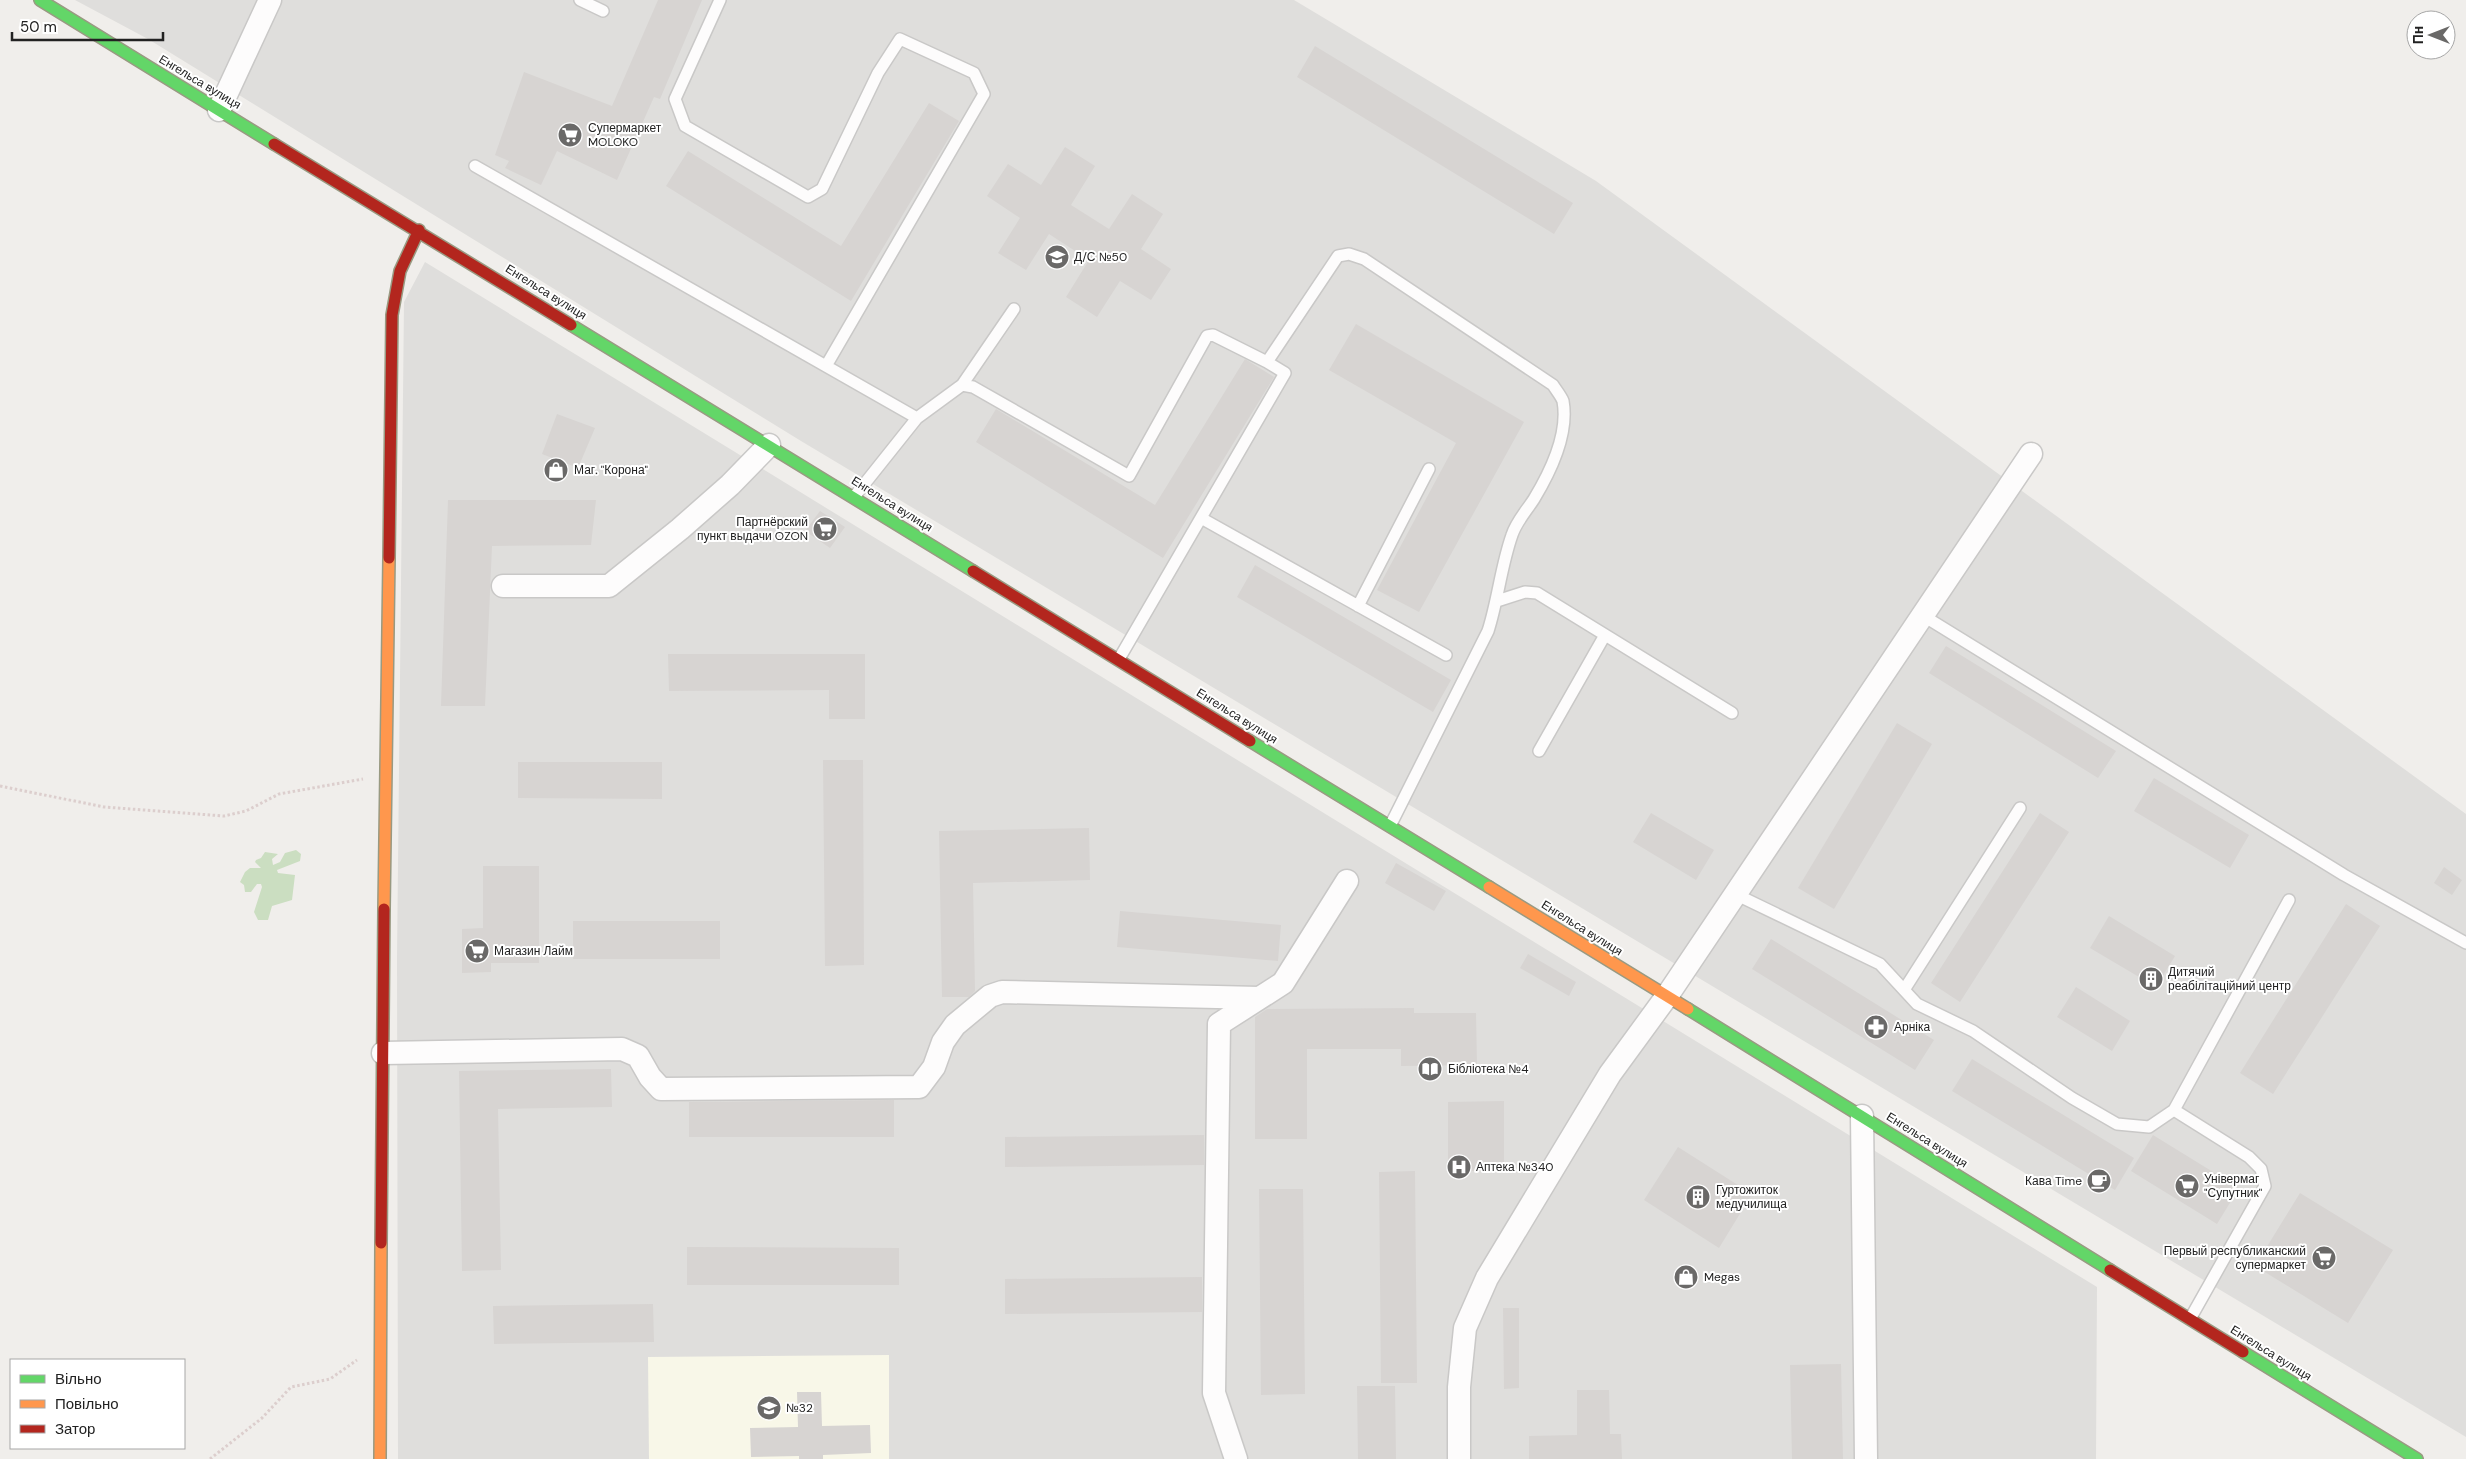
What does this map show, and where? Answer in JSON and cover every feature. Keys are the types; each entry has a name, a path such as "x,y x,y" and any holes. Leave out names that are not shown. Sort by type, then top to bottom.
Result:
{"street":[{"name":"Енгельса вулиця","path":"40,0 1118,659 2417,1459"},
{"path":"220,110 270,0"},
{"path":"380,1459 392,315 400,272 419,230"},
{"path":"503,586 609,586 694,518 730,486 769,445"},
{"path":"1459,1459 1460,1387 1465,1328 1487,1278 1610,1074 1667,996 2031,454"},
{"path":"1236,1459 1214,1393 1220,1024 1283,983 1347,881"},
{"path":"383,1053 622,1049 638,1056 650,1077 661,1089 919,1087 934,1067 942,1042 955,1025 990,996 1002,992 1259,998"},
{"path":"1862,1116 1866,1459"}],"lane":[{"path":"580,0 603,11"},
{"path":"720,0 675,99 685,126 808,197 822,189 878,73 900,39 974,73 984,94 826,366"},
{"path":"475,166 917,418"},
{"path":"1267,362 1338,256 1349,254 1364,259 1553,385 1562,399 1564,422 1557,452 1539,491 1512,532 1503,566 1497,601 1488,631 1390,826"},
{"path":"854,497 917,418 962,385 1014,309"},
{"path":"962,385 973,386 1129,476 1207,336 1213,335 1285,373 1118,659"},
{"path":"1358,606 1429,469"},
{"path":"1201,518 1446,655"},
{"path":"1497,601 1525,592 1537,593 1732,713"},
{"path":"1922,615 2344,875 2466,943"},
{"path":"1539,751 1605,635"},
{"path":"1904,990 2020,808"},
{"path":"1735,894 1880,964 1917,1004 1973,1031 2072,1098 2117,1124 2149,1128 2174,1110 2289,900"},
{"path":"2174,1110 2249,1157 2261,1169 2265,1186 2190,1319"}],"path":[{"path":"0,786 104,807 224,816 246,811 279,794 386,776"},
{"path":"210,1459 262,1418 291,1387 330,1379 381,1344"}],"shaded area":[{"path":"75,0 1294,0 1596,181 2466,814 2466,1437 801,441 148,39"},
{"path":"425,262 2097,1287 2096,1459 398,1459 397,959 404,302"},
{"name":"№32","path":"889,1355 889,1459 649,1459 648,1357"}],"green space":[{"path":"296,850 301,854 300,861 277,870 278,873 295,875 292,900 272,906 268,920 258,920 254,912 262,887 261,884 257,884 251,892 245,892 244,885 240,882 245,872 250,868 261,868 255,862 265,852 278,854 272,859 273,865 280,862 285,853"}],"building":[{"name":"Супермаркет MOLOKO","path":"658,0 702,0 660,99 654,97 617,180 557,151 541,185 505,168 509,161 495,155 524,72 612,106"},
{"path":"1315,46 1573,203 1554,234 1297,77"},
{"path":"929,103 959,121 851,301 666,186 688,151 841,246"},
{"path":"1065,147 1095,166 1071,205 1109,229 1132,194 1163,214 1141,249 1171,269 1151,300 1120,281 1097,317 1066,297 1089,260 1049,234 1026,270 998,253 1020,218 987,196 1008,164 1041,185"},
{"path":"1356,324 1524,422 1419,612 1377,590 1456,443 1329,370"},
{"path":"1245,359 1274,377 1163,558 976,442 996,409 1155,505"},
{"path":"557,414 595,428 578,468 542,454"},
{"path":"448,500 596,500 591,545 492,546 485,706 441,706"},
{"name":"Партнёрский пункт выдачи OZON","path":"820,511 845,527 830,548 805,531"},
{"path":"1255,565 1451,680 1433,712 1237,597"},
{"path":"1946,646 2116,751 2098,778 1929,673"},
{"path":"668,654 865,654 865,719 829,719 829,690 669,691"},
{"path":"1897,723 1932,744 1834,909 1798,888"},
{"path":"823,760 863,760 864,965 825,966"},
{"path":"518,762 662,762 662,799 518,798"},
{"path":"2154,778 2249,835 2230,868 2134,811"},
{"path":"1651,813 1714,850 1696,880 1633,842"},
{"path":"2040,813 2069,832 1960,1002 1931,983"},
{"path":"1089,828 1090,880 973,883 975,991 969,997 942,997 939,831"},
{"path":"1396,863 1446,891 1434,911 1385,883"},
{"path":"483,866 539,866 539,963 491,963 491,972 462,973 462,929 483,928"},
{"path":"2444,867 2462,880 2452,895 2434,883"},
{"path":"2346,904 2380,926 2273,1094 2240,1073"},
{"path":"1120,911 1281,925 1278,961 1117,947"},
{"path":"2109,916 2175,956 2156,987 2090,948"},
{"path":"573,921 720,921 720,959 573,959"},
{"path":"1771,939 1934,1040 1915,1070 1752,969"},
{"path":"1528,954 1576,982 1569,996 1520,968"},
{"path":"2076,987 2130,1021 2112,1051 2057,1017"},
{"path":"1414,1008 1414,1013 1476,1013 1477,1065 1401,1066 1401,1049 1307,1049 1307,1139 1255,1139 1255,1017 1267,1009"},
{"path":"1972,1059 2134,1158 2115,1190 1952,1091"},
{"path":"611,1069 612,1107 498,1109 501,1270 462,1271 459,1071"},
{"path":"894,1100 894,1137 689,1137 689,1102"},
{"path":"1504,1101 1504,1171 1448,1171 1448,1102"},
{"path":"1204,1135 1204,1165 1005,1167 1005,1137"},
{"path":"2153,1135 2239,1188 2217,1224 2131,1171"},
{"name":"Гуртожиток медучилища","path":"1678,1147 1752,1194 1719,1248 1644,1200"},
{"path":"1415,1171 1417,1383 1381,1383 1379,1172"},
{"path":"1259,1189 1303,1189 1305,1394 1261,1395"},
{"name":"Первый республиканский супермаркет","path":"2300,1193 2393,1250 2348,1323 2255,1266"},
{"path":"687,1247 899,1248 899,1285 687,1285"},
{"path":"1202,1277 1202,1312 1005,1314 1005,1279"},
{"path":"653,1304 654,1342 494,1344 493,1306"},
{"path":"1503,1308 1519,1308 1519,1388 1504,1389"},
{"path":"1841,1364 1843,1459 1792,1459 1790,1365"},
{"path":"1357,1386 1395,1386 1396,1459 1358,1459"},
{"path":"1577,1390 1609,1390 1610,1434 1621,1434 1622,1459 1529,1459 1529,1436 1577,1435"},
{"path":"797,1392 821,1392 822,1426 870,1425 871,1453 823,1455 823,1459 799,1459 799,1456 751,1457 750,1428 798,1427"}],"traffic: fast":[{"path":"40,0 274,144"},
{"path":"571,325 973,571"},
{"path":"1250,741 1489,887"},
{"path":"1688,1009 2110,1270"},
{"path":"2243,1352 2417,1459"}],"traffic: slow":[{"path":"384,909 389,558"},
{"path":"1489,887 1688,1009"},
{"path":"380,1459 381,1243"}],"traffic: jam":[{"path":"274,144 571,325"},
{"path":"389,558 392,315 400,271 419,230"},
{"path":"973,571 1250,741"},
{"path":"381,1243 384,909"},
{"path":"2110,1270 2243,1352"}],"place":[{"name":"Супермаркет MOLOKO","path":"570,135"},
{"name":"Д/С №50","path":"1057,257"},
{"name":"Маг. \"Корона\"","path":"556,470"},
{"name":"Партнёрский пункт выдачи OZON","path":"825,529"},
{"name":"Магазин Лайм","path":"477,951"},
{"name":"Дитячий реабілітаційний центр","path":"2151,979"},
{"name":"Арніка","path":"1876,1027"},
{"name":"Бібліотека №4","path":"1430,1069"},
{"name":"Аптека №340","path":"1459,1167"},
{"name":"Кава Time","path":"2099,1181"},
{"name":"Універмаг \"Супутник\"","path":"2187,1186"},
{"name":"Гуртожиток медучилища","path":"1698,1197"},
{"name":"Первый республиканский супермаркет","path":"2324,1258"},
{"name":"Megas","path":"1686,1277"},
{"name":"№32","path":"769,1408"}]}
